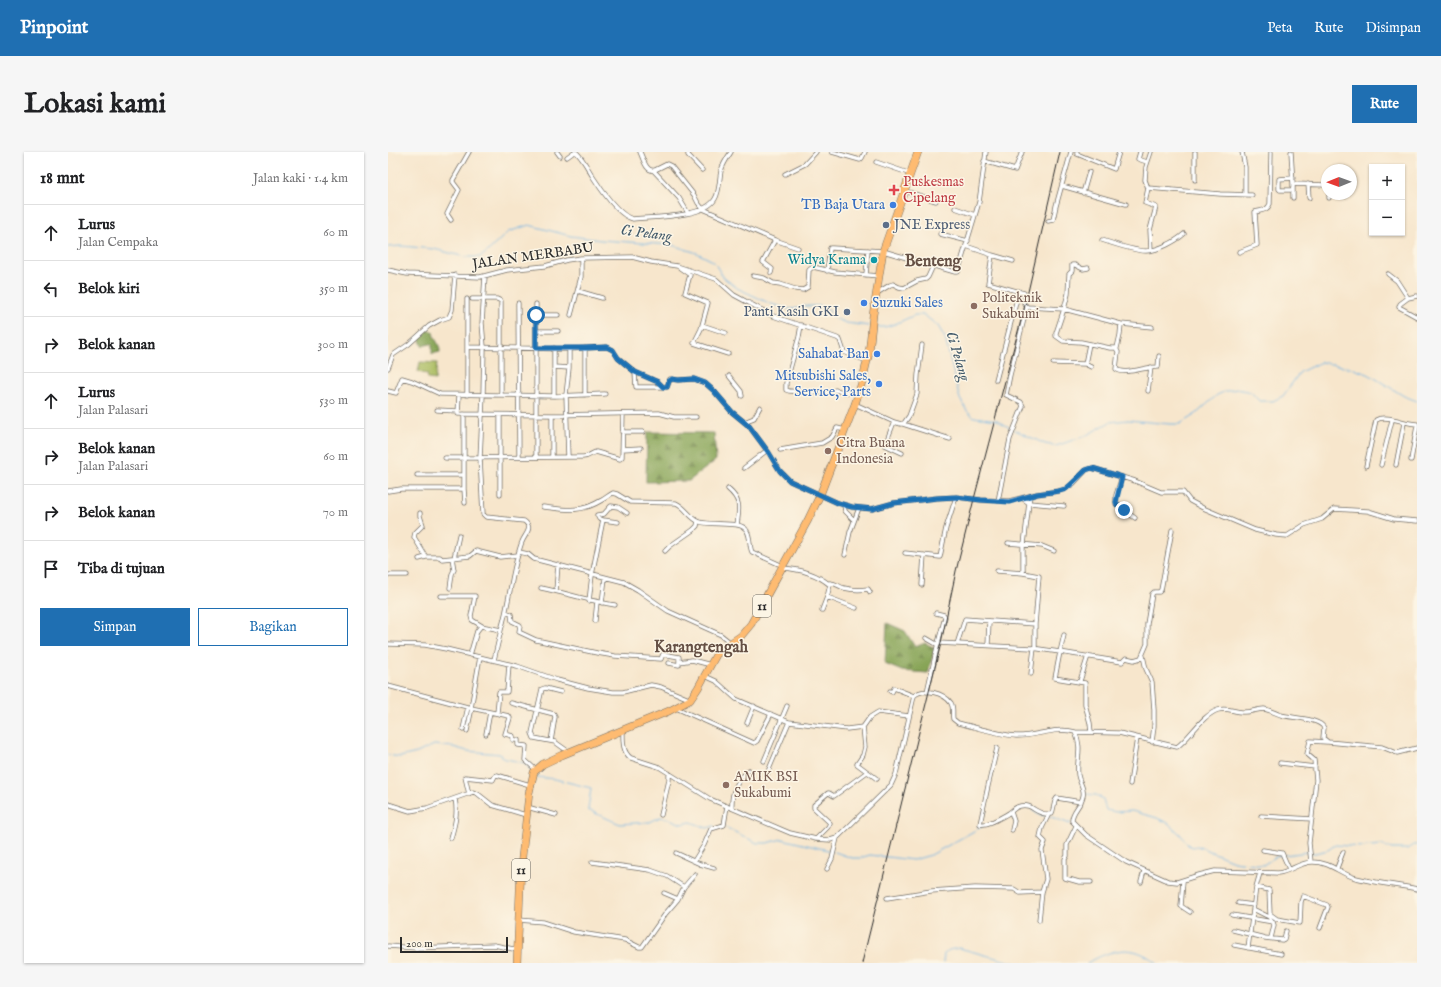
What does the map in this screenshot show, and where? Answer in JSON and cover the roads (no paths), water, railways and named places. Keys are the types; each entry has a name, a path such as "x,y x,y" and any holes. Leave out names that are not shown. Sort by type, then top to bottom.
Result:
{"highway":[{"name":"11","path":"517,963 521,866 527,807 533,776 543,764 676,708 690,700 719,652 741,636 751,624 803,530 820,495 855,404 868,361 873,315 883,251 918,152"}],"street":[{"path":"557,152 560,156"},
{"path":"566,157 574,152 580,156 600,187 622,212 630,218 672,216 688,213 702,208 715,200 723,166 731,152"},
{"path":"640,152 648,169 654,171 679,198 688,213"},
{"path":"688,152 688,155 702,170"},
{"path":"785,174 805,164 816,152"},
{"path":"832,152 860,160 865,152"},
{"path":"827,271 831,248 883,251 958,272 968,241 981,190 986,152"},
{"path":"984,161 1016,170 1022,152"},
{"path":"1048,221 1053,220 1071,152"},
{"path":"1077,152 1077,154 1092,161 1114,169 1118,152"},
{"path":"1140,152 1138,159 1147,162"},
{"path":"1151,152 1147,162 1145,180 1148,188 1145,203 1156,207 1150,230 1151,250"},
{"path":"1195,152 1195,180"},
{"path":"1242,152 1245,194"},
{"path":"1239,252 1257,244 1255,212 1266,210 1270,204 1271,152"},
{"path":"1291,152 1293,198"},
{"path":"451,220 447,214 459,190 453,180 468,153"},
{"path":"876,162 911,174"},
{"path":"654,171 666,164 669,165 694,195 702,208 775,240 798,248"},
{"path":"1083,193 1090,172"},
{"path":"1293,178 1280,179 1279,181 1279,190 1293,190"},
{"path":"1293,184 1321,185"},
{"path":"1308,184 1309,198"},
{"path":"1062,186 1126,204"},
{"path":"1148,188 1252,195"},
{"path":"905,191 936,202"},
{"path":"955,208 975,215"},
{"path":"940,234 968,241"},
{"path":"1102,240 1146,251 1174,242 1184,234"},
{"path":"771,273 772,269 763,262 775,240"},
{"path":"966,246 1013,261"},
{"path":"866,275 868,250"},
{"path":"992,255 988,283 1025,294 1024,303 1027,307 1006,395 1021,402 1023,406 1010,439 998,501"},
{"name":"JALAN MERBABU","path":"388,270 411,275 455,275 468,277 485,276 507,270 545,266 581,258 632,257 677,266 716,279 734,295 773,316 837,338 844,352 868,361"},
{"path":"571,316 581,277 581,258"},
{"path":"1088,268 1083,269 1072,265 1072,271 1069,274 1068,294 1056,336 1063,341 1081,342 1117,348"},
{"path":"677,266 690,276 685,293 708,303 702,325 694,343 728,354"},
{"path":"876,294 890,284 904,288 916,281 924,280 928,277 933,266"},
{"path":"753,276 764,278 773,283 803,290 808,288 809,275 811,268 813,267 827,271 879,276"},
{"path":"1388,274 1400,285 1408,298"},
{"path":"388,368 393,355 429,326 450,317 455,275"},
{"path":"485,276 482,323 484,348 484,395 480,458 483,514 486,517 524,521 528,524 529,531 522,541 518,554 494,660"},
{"path":"578,291 602,298"},
{"path":"996,380 1019,291"},
{"path":"1417,296 1408,298 1400,304 1400,307 1405,311 1417,317"},
{"path":"467,395 469,299 497,299 501,301 502,395"},
{"path":"518,303 519,457"},
{"path":"536,304 536,457"},
{"path":"1027,307 1064,309 1121,324 1152,327"},
{"path":"536,315 558,316"},
{"path":"1121,324 1117,348 1117,370 1129,371 1158,367 1159,356"},
{"path":"702,325 726,332"},
{"path":"801,325 786,383 786,390 826,393 834,390 848,393"},
{"path":"537,331 558,331"},
{"path":"903,424 909,416 917,394 922,344"},
{"path":"1085,364 1089,344"},
{"path":"467,347 569,349 610,348 618,358 635,372 654,380 663,387"},
{"path":"554,348 554,396"},
{"path":"585,348 585,395"},
{"path":"568,457 568,414 566,396 569,368 569,349"},
{"path":"388,354 393,355"},
{"path":"1053,363 1085,364 1091,368"},
{"path":"554,367 569,368"},
{"path":"1148,391 1150,367"},
{"path":"635,372 636,387 667,387 670,379 694,379 710,386 744,422 780,471 790,481 838,503 859,508 872,509 899,502 956,497 1009,502 1066,489 1086,470 1092,468 1122,477 1161,492 1182,492 1190,501 1210,512 1255,530 1276,535 1287,536 1304,525 1322,519 1332,510 1337,509 1368,511 1394,518 1417,521"},
{"path":"729,376 741,391 742,396"},
{"path":"388,391 396,393 402,378 438,393 459,395 566,396 605,394"},
{"path":"458,411 459,395"},
{"path":"855,404 894,422 950,439"},
{"path":"744,422 754,418 760,407"},
{"path":"437,410 458,411 458,414 482,415 659,413 674,417 696,417"},
{"path":"464,414 465,503"},
{"path":"445,458 587,457 596,452 621,458 622,414"},
{"path":"500,415 500,494"},
{"path":"552,415 552,457"},
{"path":"1366,466 1376,420 1384,417 1417,425 1411,460"},
{"path":"1381,465 1392,420"},
{"path":"894,422 886,445 902,453"},
{"path":"1396,466 1404,423"},
{"path":"780,450 822,443 832,437 837,428 845,430"},
{"path":"622,432 643,432"},
{"path":"622,449 641,448"},
{"path":"744,468 766,451"},
{"path":"417,475 464,475"},
{"path":"1122,477 1116,495 1116,504 1123,506 1124,510 1135,518"},
{"path":"388,492 401,489 464,489"},
{"path":"728,489 739,505 736,525"},
{"path":"543,507 580,510 603,500 613,493 630,502 676,503 698,521 704,523 741,525 747,530 752,552 783,567 806,571 829,583 843,588 868,589 870,592"},
{"path":"1023,572 1024,544 1030,496"},
{"path":"905,553 940,557 946,528 956,497"},
{"path":"1022,498 1029,503 1064,506"},
{"path":"844,504 845,511 854,520"},
{"path":"618,522 599,519 597,515 604,514 611,506 618,507 626,513"},
{"path":"845,555 854,520 859,508"},
{"path":"420,513 423,526 415,533 414,537 426,557"},
{"path":"589,601 592,574 603,520"},
{"path":"665,552 670,546 693,530 698,521"},
{"path":"1152,742 1154,710 1152,682 1146,669 1143,656 1147,644 1147,624 1152,594 1161,590 1172,530"},
{"path":"450,588 454,570 452,564 458,535"},
{"path":"1008,543 1045,546 1054,551"},
{"path":"419,559 426,557 440,557 443,560 470,556 476,551 500,557 528,554 534,559 624,582 668,611 721,635 731,643"},
{"path":"922,585 924,555"},
{"path":"556,591 558,564"},
{"path":"997,571 1023,572 1039,576 1031,674"},
{"path":"388,575 407,575"},
{"path":"602,603 605,578"},
{"path":"822,610 830,587 829,583"},
{"path":"541,588 589,601 615,605"},
{"path":"441,596 475,596 471,616 472,620 481,627 501,630"},
{"path":"827,597 856,608"},
{"path":"595,621 597,602"},
{"path":"506,612 511,614 512,621 520,626 519,632 536,640 615,656 661,659 663,654 679,657 679,662"},
{"path":"927,692 945,617 944,615 936,613"},
{"path":"957,644 965,619 1035,624"},
{"path":"988,645 989,621"},
{"path":"470,655 481,627"},
{"path":"1064,634 1056,679 1080,681 1086,684 1085,704 1091,732"},
{"path":"926,638 938,644 988,645 1034,649 1122,662 1124,662 1126,658 1136,660 1143,656"},
{"path":"388,644 425,645 494,660 557,680 588,688 613,692 623,692 651,685 690,700"},
{"path":"1080,681 1088,656"},
{"path":"467,731 480,657"},
{"path":"669,663 679,665 679,662 692,660 711,665"},
{"path":"496,713 499,692 507,692 509,664"},
{"path":"705,676 716,681 736,699 789,722 847,729 863,727"},
{"path":"388,686 470,708 509,716 510,718 505,734 513,736 513,740 518,740 518,745 526,746 525,760 533,776 497,775 493,780 465,777 469,794"},
{"path":"561,692 544,688 536,710 532,733 536,738 551,741 570,752"},
{"path":"890,691 892,692 894,688 914,696"},
{"path":"623,730 624,748 628,756 659,767 700,794 790,833 816,839 830,840 837,838 887,789 893,780 914,696 920,692 938,694 946,698 953,708 953,718 958,723 1015,736 1069,731 1119,733 1178,747 1209,716 1218,710 1225,709 1241,712 1267,710 1282,715 1315,721 1324,726 1323,738 1328,742"},
{"path":"511,703 552,713 555,717 551,741"},
{"path":"747,723 754,706"},
{"path":"764,761 787,706"},
{"path":"462,729 470,708"},
{"path":"676,708 754,743 771,714"},
{"path":"486,734 490,712"},
{"path":"877,779 857,764 863,755 865,747 863,727 870,717 878,712 909,716"},
{"path":"767,774 789,722"},
{"path":"1075,732 1080,749 1078,772 1084,794 1071,818 1072,822 1126,862 1144,871 1168,881 1177,882 1207,872 1284,873 1296,865 1311,862 1322,863 1356,878 1417,889"},
{"path":"1130,784 1136,738"},
{"path":"1311,862 1309,843 1315,789 1315,767 1314,760 1307,754 1310,742 1328,742 1382,747 1396,753 1417,748"},
{"path":"560,745 562,755"},
{"path":"997,748 980,824 982,825 1000,818 1018,807 1024,806 1032,808 1040,814 1049,814"},
{"path":"1280,763 1315,767"},
{"path":"732,808 731,799 733,791 749,770"},
{"path":"816,839 830,823 814,808 814,805 829,792 834,796 867,772"},
{"path":"661,815 669,780 669,773"},
{"path":"388,804 410,811 427,808 473,792 492,804 526,815"},
{"path":"1039,920 1042,892 1046,879 1042,850 1045,842 1040,835 1049,814 1052,814 1055,801 1058,798 1081,802"},
{"path":"451,838 457,811 455,799"},
{"path":"694,862 711,829 724,825 727,806"},
{"path":"527,807 556,815"},
{"path":"1011,812 1014,821 1012,830"},
{"path":"1261,816 1312,819"},
{"path":"1076,826 1067,844 1067,856 1064,859 1065,878 1079,882 1091,882"},
{"path":"827,869 832,859 837,838"},
{"path":"1263,850 1282,852 1289,869"},
{"path":"1336,868 1343,852"},
{"path":"676,853 694,862 714,868"},
{"path":"592,862 650,870 667,876 684,887"},
{"path":"1141,882 1144,871"},
{"path":"1248,948 1256,888 1260,873"},
{"path":"519,920 543,922 574,932 625,940 640,948 650,937 666,913 678,899 684,887 695,874"},
{"path":"1183,880 1182,906 1190,912"},
{"path":"887,898 930,891 975,888 1014,889 1020,893 1042,892"},
{"path":"1256,888 1269,890 1270,914 1281,920 1300,923 1301,902 1303,896 1327,905 1328,907 1320,928"},
{"path":"664,893 678,899"},
{"path":"1238,903 1253,907 1269,917 1274,925 1271,938"},
{"path":"1232,915 1252,920 1273,922"},
{"path":"1233,930 1283,940 1286,932"},
{"path":"388,946 416,948 494,945 518,950"},
{"path":"1234,945 1281,954"}],"waterway":[{"name":"Ci Pelang","path":"388,247 401,246 434,249 465,257 480,257 508,232 529,225 571,236 601,240 672,245 697,253 713,261 724,278 737,288 771,304 789,309 801,308 804,306 821,306 831,312 834,318 846,323 869,326"},
{"name":"Ci Pelang","path":"874,327 885,327 915,315 924,315 938,326 945,338 960,399 967,411 974,417 997,420 1012,429"},
{"name":"Ci Pelang","path":"1015,430 1045,444 1056,446 1085,436 1110,422 1128,420 1180,424 1196,414 1217,395 1226,391 1237,389 1251,392 1259,401 1273,401 1283,396 1300,372 1321,362 1351,368 1368,374 1404,396 1417,401"},
{"path":"388,755 400,757 417,753 434,745 453,747 467,751 500,754 502,758 525,763 531,771"},
{"path":"537,777 555,779 591,788 588,810 620,824 650,822 660,817 682,824 691,822 707,828 714,826"},
{"path":"1085,794 1096,795 1103,799 1106,810 1116,812 1132,811 1157,818 1168,823 1181,835 1188,845 1193,847 1197,846 1234,861 1263,865 1277,856 1282,855"},
{"path":"1032,810 1038,814 1046,816"},
{"path":"1049,816 1070,824 1070,822"},
{"path":"835,852 852,858 860,858 870,855 913,860 931,855 983,826"},
{"path":"725,827 757,843 767,843 782,839 832,851"},
{"path":"1311,853 1328,850 1335,845 1362,847 1381,845 1392,849 1407,849 1413,845 1417,845"},
{"path":"1285,855 1308,852"},
{"path":"943,963 944,954 949,950 959,948 1015,963"},
{"path":"1087,963 1105,954 1122,950 1139,953 1157,963"}],"railway":[{"path":"862,963 941,643 956,571 1025,305 1060,152"}],"place":[{"name":"Puskesmas Cipelang","path":"894,190"},
{"name":"TB Baja Utara","path":"893,205"},
{"name":"JNE Express","path":"886,225"},
{"name":"Widya Krama","path":"874,260"},
{"name":"Suzuki Sales","path":"864,303"},
{"name":"Politeknik Sukabumi","path":"974,306"},
{"name":"Panti Kasih GKI","path":"847,312"},
{"name":"Sahabat Ban","path":"877,354"},
{"name":"Mitsubishi Sales, Service, Parts","path":"879,384"},
{"name":"Citra Buana Indonesia","path":"828,451"},
{"name":"AMIK BSI Sukabumi","path":"726,785"}],"district":[{"name":"Benteng","path":"933,262"},
{"name":"Karangtengah","path":"701,648"}]}
